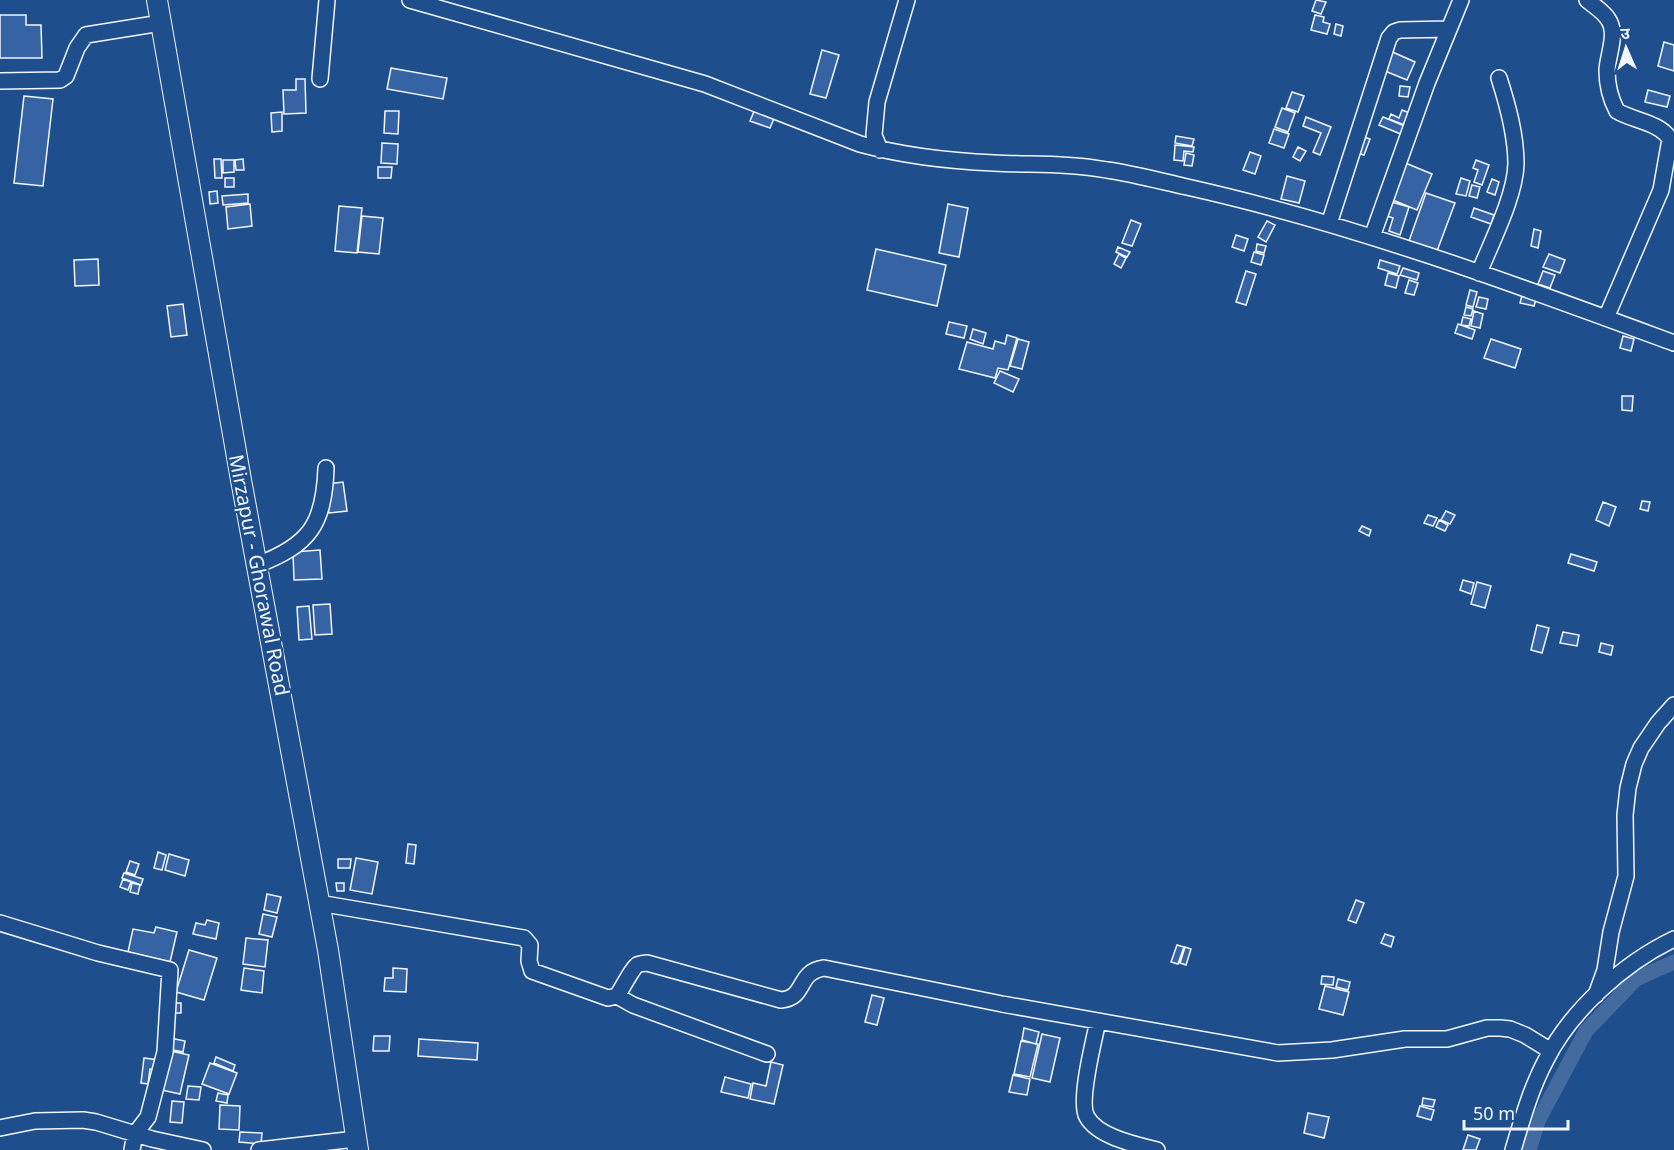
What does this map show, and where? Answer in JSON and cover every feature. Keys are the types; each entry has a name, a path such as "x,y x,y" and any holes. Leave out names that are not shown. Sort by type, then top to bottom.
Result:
{"main road":[{"name":"Mirzapur - Ghorawal Road","path":"157,0 319,903 357,1144"}],"street":[{"path":"320,79 327,0"},
{"path":"410,0 705,84 880,150 925,158 1049,164 1108,170 1249,201 1372,237 1673,341"},
{"path":"880,150 874,135 877,102 908,0"},
{"path":"1372,237 1426,83 1461,0"},
{"path":"1587,0 1610,20 1612,31 1607,69 1608,86 1617,111 1657,127 1666,132 1670,139 1661,190 1606,318"},
{"path":"0,81 60,80 66,76 77,48 86,35 161,23"},
{"path":"1329,224 1389,38 1400,30 1449,29"},
{"path":"1479,273 1509,196 1516,165 1512,129 1499,78"},
{"path":"257,565 280,556 306,537 315,525 325,495 326,468"},
{"path":"1596,995 1605,970 1611,932 1626,876 1625,815 1634,764 1641,748 1674,705"},
{"path":"319,903 524,938 530,945 529,960 532,971 537,974 608,998 617,996 633,1005 767,1054"},
{"path":"0,923 98,953 170,970 165,1052 148,1117 135,1134 132,1150"},
{"path":"1513,1150 1531,1094 1551,1051 1567,1028 1604,987 1645,955 1674,939"},
{"path":"617,996 633,969 647,963 781,1000 790,999 795,995 814,969 824,968 1002,1005 1288,1053 1332,1050 1405,1039 1447,1039 1487,1028 1510,1029 1525,1035 1551,1051"},
{"path":"1098,1021 1084,1096 1086,1116 1094,1126 1102,1131 1125,1142 1157,1150"},
{"path":"0,1128 35,1121 83,1119 203,1150"},
{"path":"259,1150 357,1144"}],"building":[{"path":"1316,0 1326,2 1321,14 1312,11"},
{"path":"0,15 26,15 26,25 41,25 42,58 0,58"},
{"path":"1315,15 1324,17 1323,22 1330,24 1327,34 1311,30"},
{"path":"1336,24 1343,26 1341,36 1334,34"},
{"path":"1664,42 1674,45 1674,71 1658,66"},
{"path":"822,50 839,55 826,98 810,94"},
{"path":"1388,50 1415,62 1407,80 1380,69"},
{"path":"391,68 447,78 443,99 387,89"},
{"path":"296,79 305,79 306,113 284,114 283,90 296,90"},
{"path":"1400,86 1410,87 1408,97 1399,96"},
{"path":"1648,90 1670,96 1667,107 1645,102"},
{"path":"1292,92 1304,96 1298,112 1286,108"},
{"path":"24,96 53,99 43,186 14,183"},
{"path":"1282,108 1295,113 1288,132 1275,127"},
{"path":"755,109 775,116 770,128 750,121"},
{"path":"1402,110 1412,114 1407,126 1389,119 1391,114 1399,118"},
{"path":"385,111 399,111 398,134 384,133"},
{"path":"282,112 282,131 272,132 271,113"},
{"path":"1306,117 1331,127 1320,155 1313,152 1321,133 1303,126"},
{"path":"1383,117 1407,127 1403,135 1379,125"},
{"path":"1274,129 1289,134 1284,148 1269,143"},
{"path":"1176,136 1194,139 1192,146 1175,143"},
{"path":"1360,136 1370,139 1364,155 1354,152"},
{"path":"382,143 398,144 397,164 381,163"},
{"path":"1175,145 1194,147 1193,152 1184,151 1183,161 1174,160"},
{"path":"1298,147 1306,151 1300,161 1293,157"},
{"path":"1250,152 1261,156 1255,174 1243,170"},
{"path":"1186,153 1194,155 1192,166 1184,165"},
{"path":"214,159 221,159 222,178 215,178"},
{"path":"243,159 244,170 236,170 235,160"},
{"path":"223,160 234,160 234,172 223,173"},
{"path":"1476,160 1489,165 1482,185 1474,182 1478,170 1473,168"},
{"path":"1403,162 1432,174 1417,210 1388,198"},
{"path":"378,167 392,167 391,178 378,178"},
{"path":"1287,176 1305,181 1299,203 1281,199"},
{"path":"225,178 234,178 234,187 225,187"},
{"path":"1461,178 1470,181 1466,196 1456,194"},
{"path":"1492,179 1499,182 1495,195 1487,192"},
{"path":"1472,185 1480,187 1477,198 1469,196"},
{"path":"217,191 218,203 210,204 209,192"},
{"path":"1426,193 1455,203 1437,251 1409,241"},
{"path":"248,194 248,203 223,205 222,196"},
{"path":"1388,201 1409,207 1400,235 1389,231 1393,218 1384,215"},
{"path":"250,204 252,226 228,229 226,207"},
{"path":"948,204 968,208 959,257 939,253"},
{"path":"339,206 362,208 357,253 335,251"},
{"path":"1474,208 1494,215 1491,224 1471,217"},
{"path":"362,216 383,218 379,254 358,252"},
{"path":"1131,220 1141,224 1132,246 1122,243"},
{"path":"1267,221 1275,225 1266,242 1258,237"},
{"path":"1534,229 1541,231 1538,248 1531,246"},
{"path":"1236,235 1248,239 1244,251 1232,247"},
{"path":"1257,244 1266,246 1264,253 1256,251"},
{"path":"1118,247 1130,252 1127,257 1116,252"},
{"path":"876,249 946,265 937,306 867,290"},
{"path":"1254,252 1264,255 1261,265 1251,262"},
{"path":"1119,254 1126,258 1121,268 1114,264"},
{"path":"1549,254 1565,260 1560,273 1543,267"},
{"path":"98,259 99,285 75,286 74,260"},
{"path":"1380,260 1400,266 1397,274 1378,268"},
{"path":"1403,268 1419,273 1417,280 1400,275"},
{"path":"1246,271 1256,274 1246,305 1236,302"},
{"path":"1543,271 1555,275 1550,288 1538,284"},
{"path":"1388,273 1399,276 1396,288 1385,285"},
{"path":"1409,280 1418,283 1414,295 1405,293"},
{"path":"1470,290 1477,292 1473,307 1466,305"},
{"path":"1523,292 1537,296 1534,306 1520,303"},
{"path":"1479,297 1488,299 1486,309 1476,307"},
{"path":"183,304 187,335 171,337 167,306"},
{"path":"1466,307 1473,309 1471,316 1464,315"},
{"path":"1474,311 1483,314 1480,328 1471,326"},
{"path":"1463,317 1471,319 1469,326 1461,325"},
{"path":"949,322 967,326 964,338 946,334"},
{"path":"1458,324 1475,330 1472,339 1455,333"},
{"path":"973,329 986,333 983,344 970,339"},
{"path":"1007,335 1017,338 1008,370 998,368 995,378 959,369 967,342 993,349 995,341 1005,344"},
{"path":"1623,336 1634,339 1631,351 1620,348"},
{"path":"1018,339 1029,342 1022,369 1010,366"},
{"path":"1491,339 1521,349 1515,368 1484,358"},
{"path":"1000,371 1019,379 1013,392 994,383"},
{"path":"1622,396 1633,396 1632,411 1622,410"},
{"path":"343,482 347,511 329,513 326,496 328,484"},
{"path":"1642,501 1650,502 1648,511 1640,509"},
{"path":"1603,502 1616,507 1609,526 1596,520"},
{"path":"1446,511 1455,515 1450,524 1441,520"},
{"path":"1428,515 1437,518 1433,526 1424,523"},
{"path":"1439,520 1448,525 1445,531 1436,527"},
{"path":"1362,526 1371,530 1369,536 1359,531"},
{"path":"320,550 322,579 294,580 293,552"},
{"path":"1571,554 1597,562 1594,571 1568,563"},
{"path":"1463,580 1474,583 1471,594 1460,590"},
{"path":"1477,582 1491,586 1485,608 1471,604"},
{"path":"330,604 332,634 315,635 313,605"},
{"path":"309,606 312,639 299,640 297,607"},
{"path":"1537,625 1549,628 1542,653 1531,650"},
{"path":"1563,632 1579,635 1577,646 1560,643"},
{"path":"1601,643 1613,646 1611,655 1599,652"},
{"path":"408,844 416,845 414,864 406,863"},
{"path":"158,852 166,855 162,870 154,868"},
{"path":"169,854 189,860 185,876 165,870"},
{"path":"356,858 378,862 372,894 350,890"},
{"path":"338,859 351,859 350,868 338,868"},
{"path":"130,861 139,864 135,875 126,872"},
{"path":"124,873 143,879 141,885 122,878"},
{"path":"123,879 131,882 128,890 120,887"},
{"path":"132,883 140,885 138,894 130,892"},
{"path":"336,883 344,883 344,891 337,891"},
{"path":"267,894 281,897 277,913 264,910"},
{"path":"1356,900 1364,903 1356,923 1348,920"},
{"path":"263,914 277,917 272,937 259,934"},
{"path":"207,920 219,923 216,939 193,934 196,923 205,925"},
{"path":"156,927 177,932 170,962 128,952 133,929 154,933"},
{"path":"1385,934 1394,937 1391,947 1381,943"},
{"path":"246,938 268,940 265,967 243,964"},
{"path":"1177,945 1184,947 1178,964 1171,962"},
{"path":"1185,947 1191,949 1186,965 1180,963"},
{"path":"189,950 217,958 204,1000 176,992"},
{"path":"244,968 264,971 262,993 241,990"},
{"path":"393,968 407,969 406,992 384,991 385,978 393,978"},
{"path":"1322,976 1334,977 1333,985 1321,984"},
{"path":"1338,979 1350,982 1348,990 1336,987"},
{"path":"1325,986 1349,992 1343,1015 1319,1009"},
{"path":"872,995 884,998 877,1025 865,1022"},
{"path":"170,1003 181,1003 181,1013 169,1013"},
{"path":"1024,1028 1039,1032 1036,1044 1022,1040"},
{"path":"1042,1034 1060,1038 1050,1082 1032,1078"},
{"path":"374,1036 390,1036 389,1051 373,1051"},
{"path":"170,1038 185,1041 183,1052 168,1049"},
{"path":"419,1039 478,1043 477,1060 418,1056"},
{"path":"1021,1041 1038,1044 1030,1077 1014,1074"},
{"path":"166,1050 189,1055 180,1094 157,1089"},
{"path":"216,1057 235,1065 233,1071 214,1063"},
{"path":"144,1058 159,1060 158,1070 150,1069 148,1084 141,1083"},
{"path":"771,1062 783,1065 774,1104 750,1099 753,1083 766,1086"},
{"path":"210,1063 237,1073 229,1094 202,1084"},
{"path":"1013,1075 1030,1079 1027,1095 1009,1092"},
{"path":"725,1077 751,1084 748,1098 721,1092"},
{"path":"188,1086 201,1087 199,1100 186,1099"},
{"path":"218,1093 228,1095 227,1103 216,1101"},
{"path":"1423,1098 1435,1100 1433,1107 1422,1105"},
{"path":"172,1101 184,1102 182,1123 170,1122"},
{"path":"220,1105 240,1106 239,1130 219,1129"},
{"path":"1420,1106 1434,1110 1431,1120 1417,1116"},
{"path":"1308,1113 1329,1117 1324,1138 1304,1133"},
{"path":"240,1132 262,1133 261,1144 239,1142"},
{"path":"1468,1135 1480,1139 1476,1150 1463,1150"}],"waterway":[{"path":"1529,1150 1538,1121 1586,1031 1636,979 1674,962"}]}
